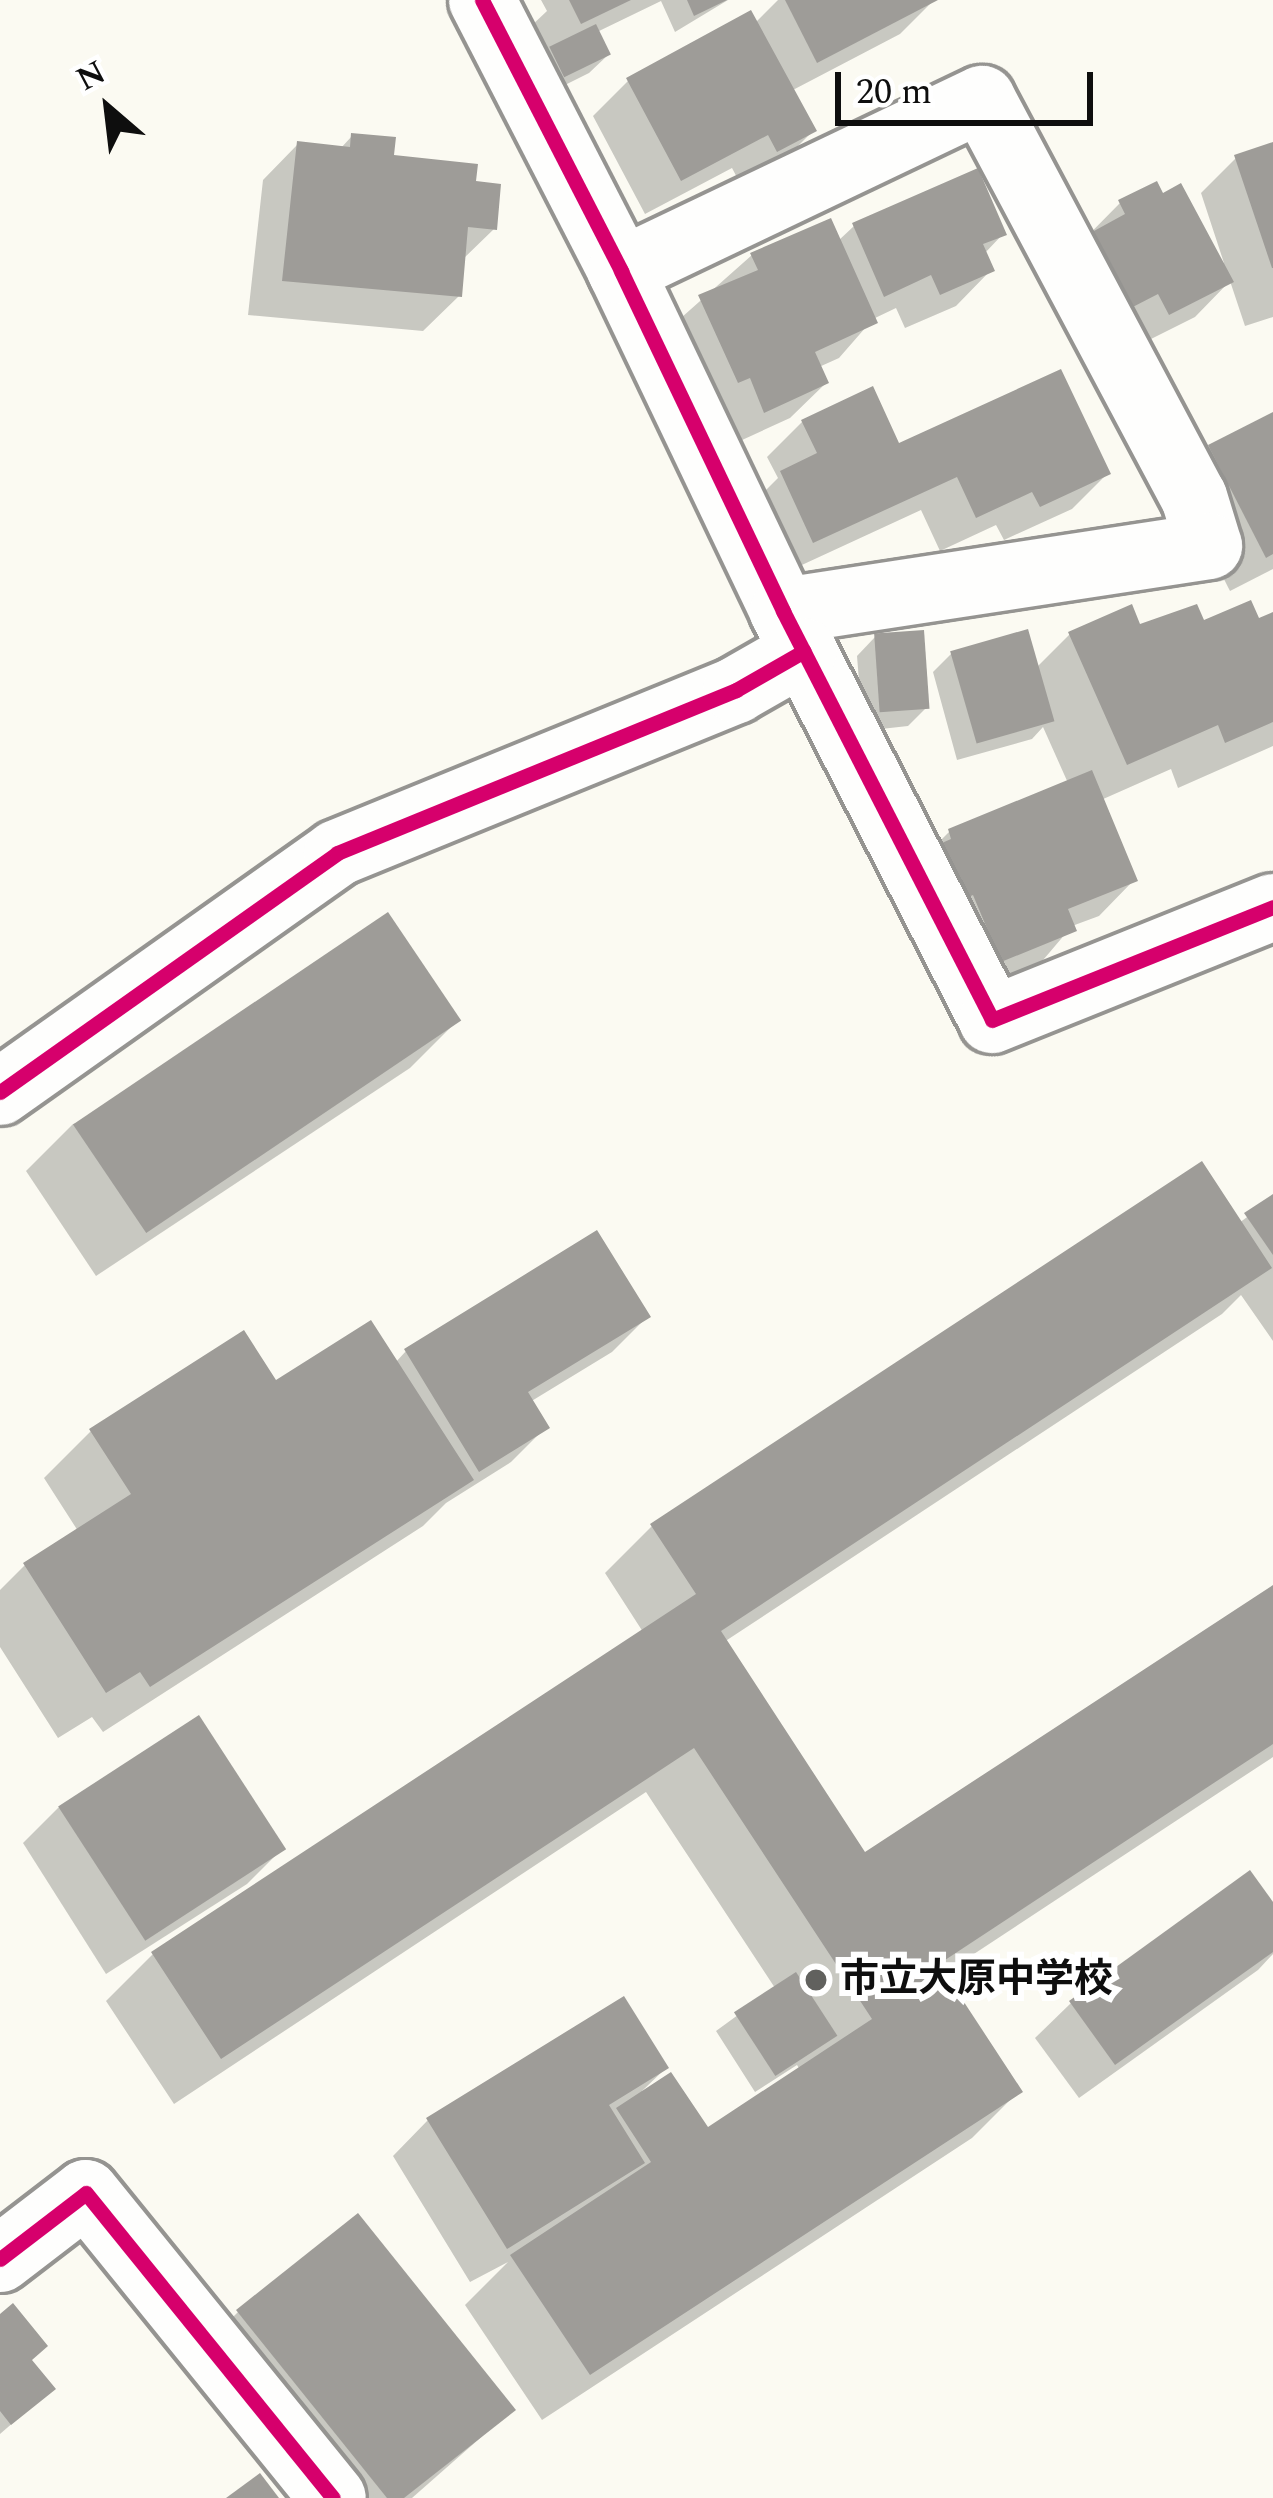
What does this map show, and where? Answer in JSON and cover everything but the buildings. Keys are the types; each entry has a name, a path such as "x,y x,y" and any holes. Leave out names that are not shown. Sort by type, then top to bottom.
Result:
{"street":[{"path":"482,0 621,271 793,631 992,1020 1273,907"},
{"path":"0,1092 337,853 736,690 793,631 1209,546 1194,497 982,99 621,271"},
{"path":"0,2259 86,2193 333,2498"}],"cycle path":[{"path":"482,0 621,271 783,611 992,1020 1273,907"},
{"path":"0,1092 337,853 736,690 804,651"},
{"path":"0,2259 86,2193 333,2498"}],"place":[{"name":"市立大原中学校","path":"816,1980"}]}
